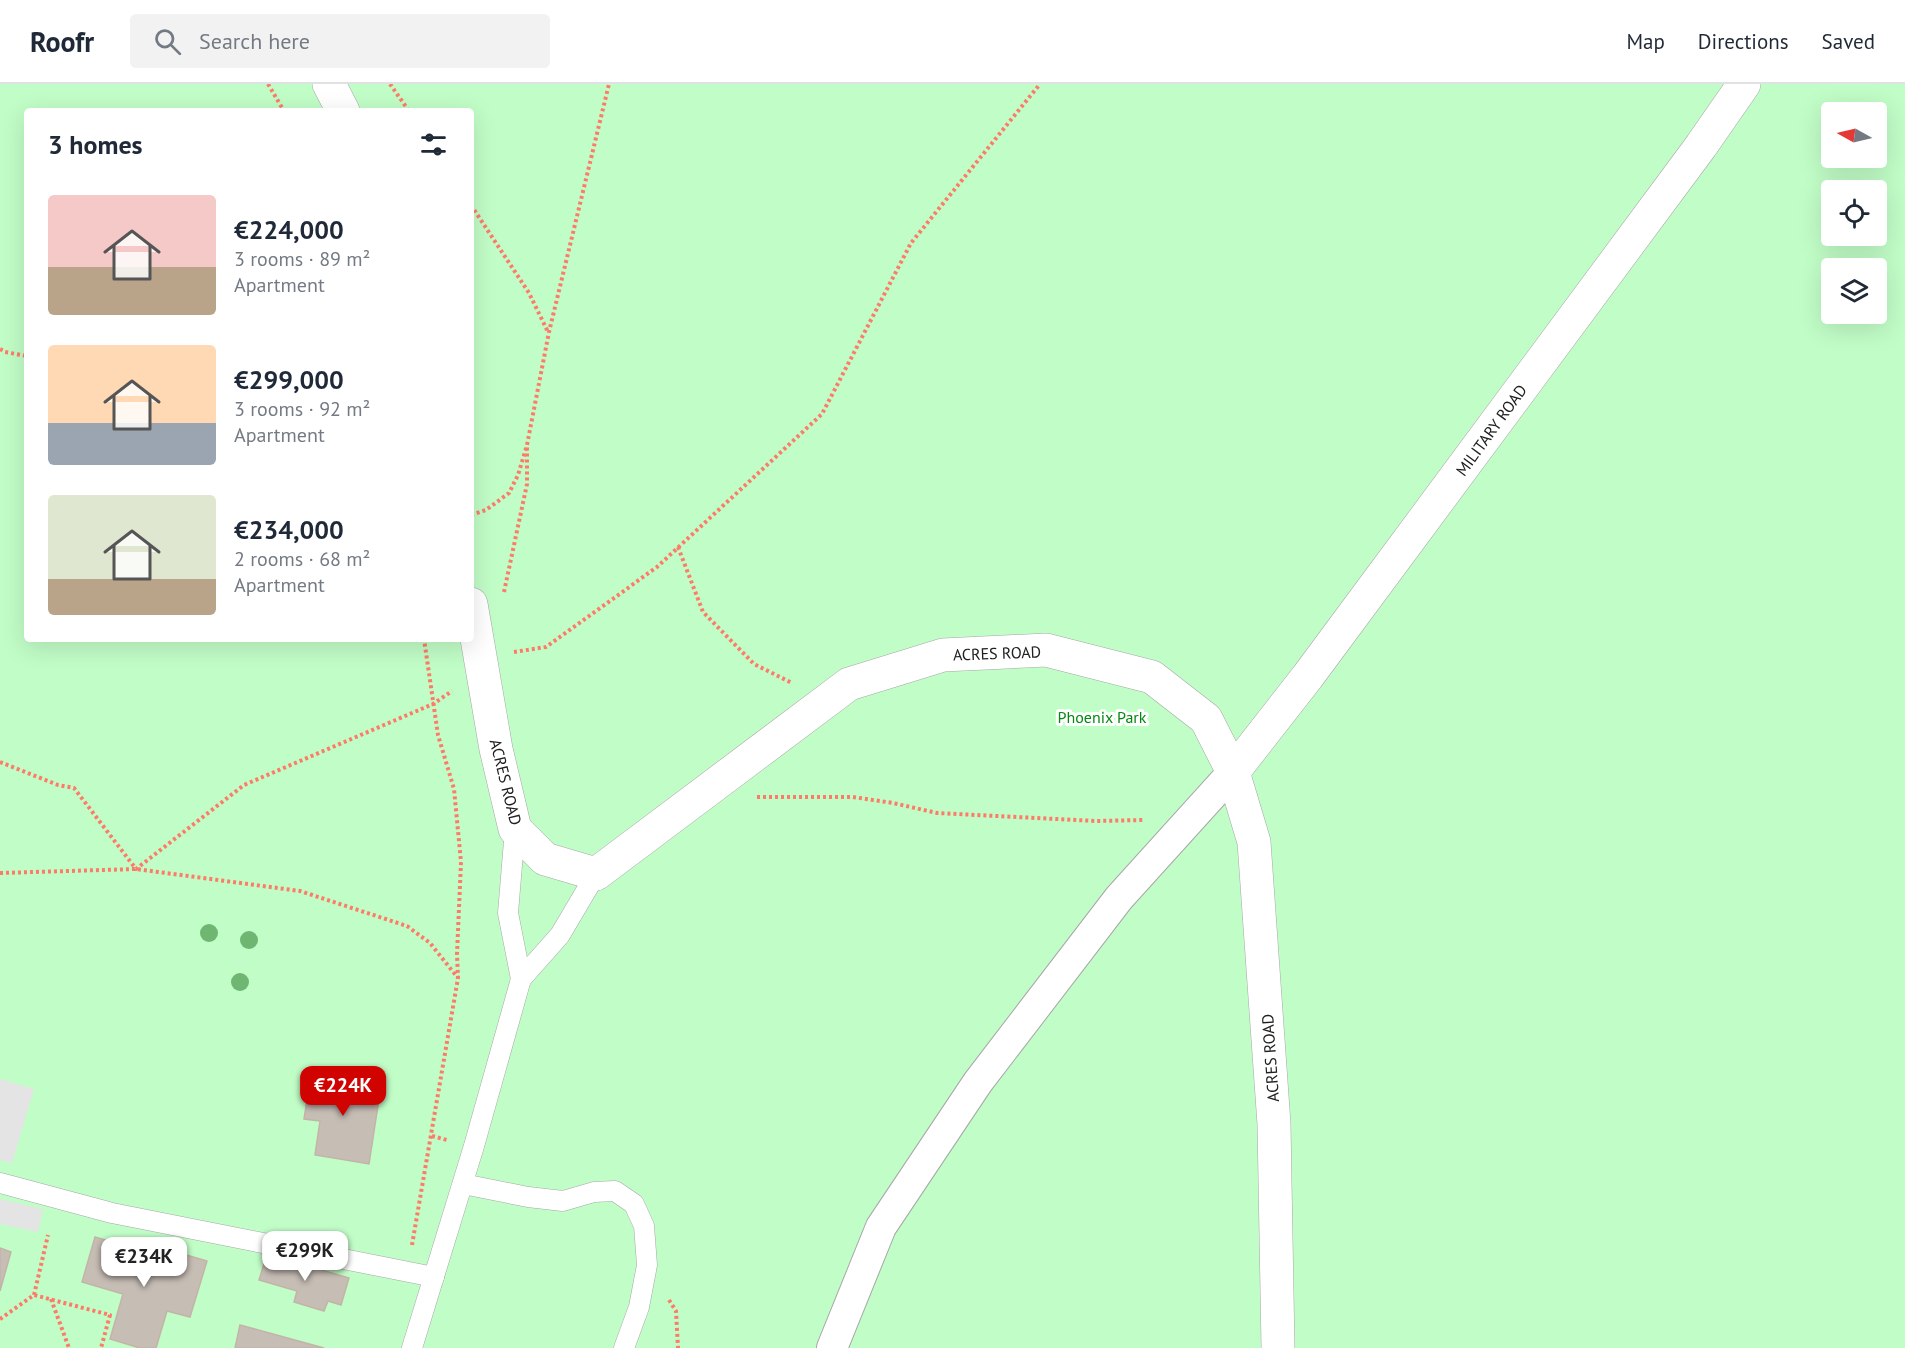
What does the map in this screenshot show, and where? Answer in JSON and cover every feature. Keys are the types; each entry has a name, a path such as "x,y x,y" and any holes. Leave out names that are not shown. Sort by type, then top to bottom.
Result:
{"street":[{"path":"329,84 341,108"},
{"name":"MILITARY ROAD","path":"1233,772 1316,667 1701,146 1744,84"},
{"name":"ACRES ROAD","path":"474,621 496,749 515,829 545,859 596,874 849,684 943,655 1046,650 1152,677 1206,719 1233,772 1254,842 1274,1124 1278,1348"},
{"path":"832,1348 881,1227 978,1082 1119,898 1233,772"}],"lane":[{"path":"515,829 508,913 521,979"},
{"path":"412,1348 463,1184 521,979 560,935 596,874"},
{"path":"0,1184 112,1213 434,1277"},
{"path":"463,1184 528,1197 563,1201 594,1192 615,1191 634,1204 644,1226 647,1265 639,1307 624,1348"}],"path":[{"path":"268,84 282,108"},
{"path":"390,84 407,108"},
{"path":"474,514 486,510 509,493 518,475 527,445 549,332 609,84"},
{"path":"513,652 546,647 657,567 822,414 911,243 1040,84"},
{"path":"474,210 529,293 549,332"},
{"path":"0,349 24,355"},
{"path":"503,598 527,484 527,445"},
{"path":"678,547 703,612 754,664 828,701"},
{"path":"407,1271 458,978 461,862 454,789 438,735 424,642"},
{"path":"136,869 244,785 433,705 456,689"},
{"path":"0,762 58,785 74,788 136,869"},
{"path":"747,798 853,797 937,813 1096,821 1142,821 1176,816 1200,808"},
{"path":"0,873 136,869 300,891 407,926 430,943 458,978"},
{"path":"432,1136 453,1141"},
{"path":"0,1319 34,1295 48,1235"},
{"path":"34,1295 110,1315 100,1348"},
{"path":"51,1299 69,1348"}],"green space":[{"name":"Phoenix Park","path":"0,84 1905,84 1905,1348 0,1348"}],"shaded area":[{"path":"0,1079 34,1089 12,1163 0,1160"},
{"path":"0,1199 43,1209 38,1232 0,1224"}],"building":[{"path":"311,1074 381,1086 369,1164 315,1155 320,1121 304,1119"},
{"path":"95,1237 174,1260 176,1252 207,1261 190,1317 167,1311 156,1348 140,1348 110,1339 123,1294 82,1282"},
{"path":"0,1248 11,1252 0,1291"},
{"path":"267,1254 349,1278 341,1305 328,1301 324,1311 294,1302 297,1291 259,1280"},
{"path":"240,1325 324,1348 235,1348"}]}
